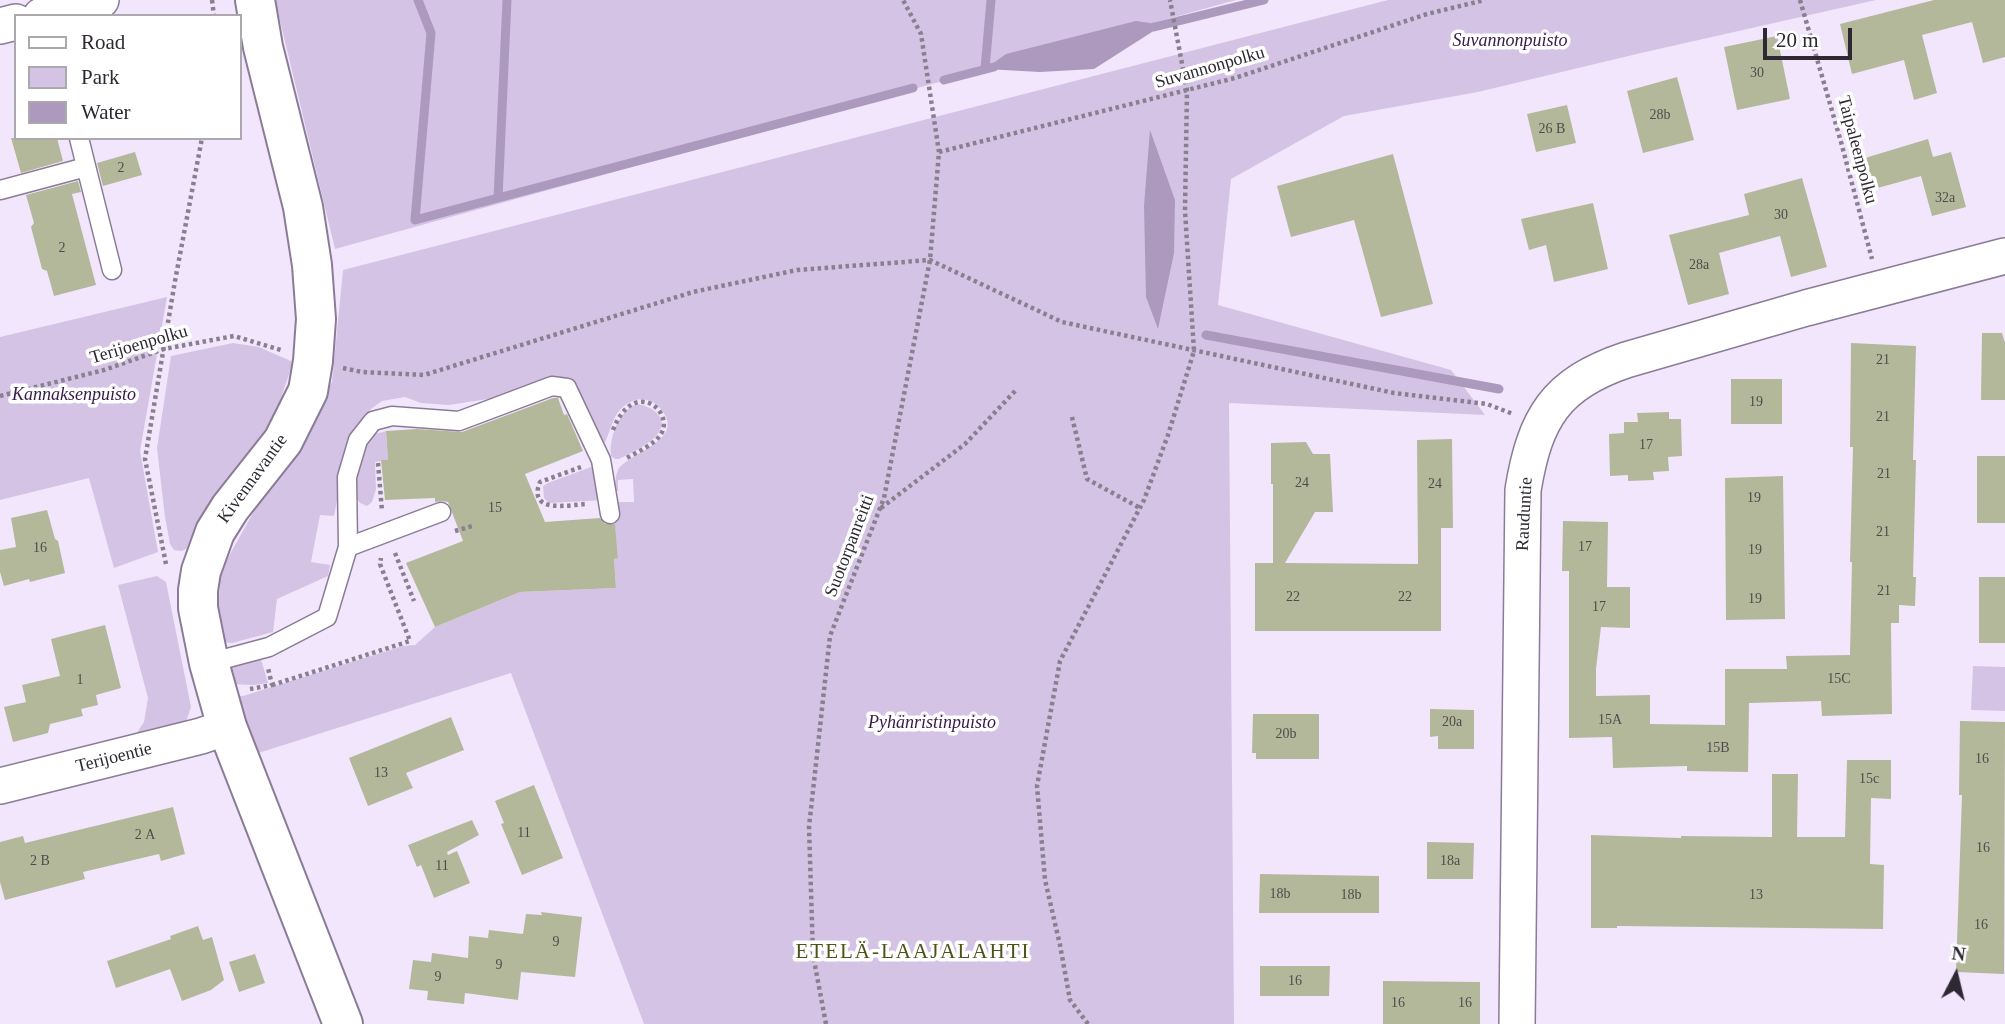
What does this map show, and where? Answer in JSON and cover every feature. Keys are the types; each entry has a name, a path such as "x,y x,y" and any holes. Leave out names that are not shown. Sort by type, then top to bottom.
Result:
{"street":[{"path":"49,14 101,0"},
{"name":"Kivennavantie","path":"255,0 263,47 302,199 312,265 316,319 299,356 308,391 283,441 223,518 207,549 201,571 198,608 209,663 228,727 343,1024"},
{"name":"Rauduntie","path":"1517,1024 1523,490 1529,457 1540,426 1551,408 1583,379 1605,367 1806,308 2005,256"},
{"name":"Terijoentie","path":"0,786 228,727"}],"lane":[{"path":"79,140 112,270"},
{"path":"0,190 86,167"},
{"path":"209,663 269,647 327,617 348,547 347,477 358,440 373,421 392,416 459,421 552,386 567,388 601,460 610,508"},
{"path":"348,547 441,512"}],"path":[{"name":"Suotorpanreitti","path":"826,1024 813,955 809,827 830,636 884,498 930,260 939,152 921,34 903,0"},
{"path":"1088,1024 1070,1000 1045,880 1037,786 1060,661 1140,508 1168,435 1194,351 1185,211 1186,90 1170,0"},
{"name":"Suvannonpolku","path":"939,152 1235,78 1427,15 1485,0"},
{"name":"Taipaleenpolku","path":"1800,0 1842,142 1880,288"},
{"name":"Terijoenpolku","path":"0,396 104,370 164,349 234,335 299,356 362,372 424,375 693,292 797,270 930,260"},
{"path":"930,260 1062,322 1394,393 1487,404 1540,426"},
{"path":"880,508 965,444 1017,389"},
{"path":"601,460 617,418 628,405 643,401 662,413 665,425 656,440 617,464 601,460 540,482 538,494 547,506 610,508"},
{"path":"1072,416 1087,478 1140,508"},
{"path":"378,463 383,534"},
{"path":"446,534 472,526"},
{"path":"272,685 410,641 380,564 384,555 395,552 414,601"}],"green space":[{"path":"275,0 1236,0 335,249"},
{"name":"Pyhänristinpuisto","path":"1388,0 1876,0 1478,92 1344,116 1231,179 1218,305 1451,370 1485,415 1229,403 1234,1024 644,1024 511,673 252,755 230,695 243,696 403,646 415,645 435,627 520,592 616,588 614,559 618,557 614,517 618,502 634,502 633,479 618,480 618,491 615,491 617,473 624,464 661,439 668,422 663,412 652,402 632,401 620,410 605,442 601,443 592,432 578,386 571,379 562,377 529,384 494,398 449,405 421,403 405,397 382,401 371,409 354,432 344,464 334,516 320,515 311,562 330,565 328,576 277,599 273,632 232,643 223,642 218,633 220,572 332,382 343,270"},
{"name":"Kannaksenpuisto","path":"167,297 140,451 158,552 114,568 89,478 0,500 0,337"},
{"path":"233,343 259,347 293,362 274,419 196,543 182,551 174,550 170,544 165,517 157,448 171,356"},
{"path":"636,404 643,405 659,415 659,432 637,450 615,459 611,456 611,449 616,426 624,413"},
{"path":"386,431 388,460 375,462 376,489 372,502 367,506 356,498 360,463 370,439 375,434"},
{"path":"591,467 599,477 604,500 549,503 544,498 543,486"},
{"path":"157,576 166,582 191,707 186,722 129,745 144,722 148,698 118,585"},
{"path":"260,656 268,683 228,684 229,670 237,663"},
{"path":"1973,666 2005,667 2005,711 1971,710"}],"water":[{"path":"1136,21 1163,25 1094,69 1040,72 985,69 1006,54"},
{"path":"1150,130 1175,200 1174,253 1158,329 1146,297 1144,206"}],"building":[{"path":"1934,0 2005,0 2005,57 1983,63 1972,22 1922,35 1937,93 1914,100 1904,60 1852,74 1840,24"},
{"path":"1777,36 1790,99 1737,110 1724,47"},
{"path":"1677,77 1694,140 1643,153 1627,91"},
{"path":"1567,105 1576,143 1536,152 1527,114"},
{"path":"11,138 58,140 63,161 21,173"},
{"path":"1928,139 1933,157 1951,152 1966,207 1932,216 1921,176 1874,189 1865,158"},
{"path":"135,152 142,175 103,186 97,163"},
{"path":"1393,154 1433,304 1381,317 1354,220 1291,237 1277,186"},
{"path":"1802,178 1827,267 1791,277 1780,236 1719,253 1729,294 1688,305 1669,235 1749,215 1744,194"},
{"path":"78,181 81,192 72,194 96,285 54,296 47,271 42,269 26,195"},
{"path":"1593,203 1608,269 1554,282 1546,245 1529,250 1521,219"},
{"path":"1982,333 2002,333 2005,343 2005,400 1981,400"},
{"path":"1851,343 1916,346 1913,460 1916,460 1913,577 1916,577 1915,606 1899,605 1899,623 1891,623 1892,714 1822,716 1821,701 1749,703 1748,772 1687,771 1687,766 1613,768 1612,737 1569,738 1569,571 1562,571 1563,521 1608,522 1607,587 1630,587 1630,628 1601,627 1596,696 1650,695 1650,724 1725,725 1725,669 1787,669 1786,656 1850,655 1853,447 1850,447"},
{"path":"1731,379 1782,379 1782,424 1731,424"},
{"path":"558,398 583,451 525,474 545,522 600,518 605,524 615,524 618,558 614,559 616,588 520,592 435,627 406,563 463,541 448,502 435,502 435,498 385,500 381,460 388,460 386,431 417,429 462,432"},
{"path":"1669,412 1669,419 1681,419 1682,456 1668,457 1669,471 1653,472 1654,480 1628,481 1628,475 1610,476 1609,434 1624,433 1624,422 1638,422 1637,413"},
{"path":"1452,439 1453,528 1441,528 1441,631 1255,631 1255,563 1273,563 1271,443 1306,442 1313,454 1330,454 1333,512 1315,512 1285,563 1418,564 1417,440"},
{"path":"1977,456 2005,456 2005,523 1977,523"},
{"path":"1783,476 1785,619 1726,620 1725,478"},
{"path":"47,510 65,573 4,586 0,572 0,550 16,547 11,518"},
{"path":"1979,577 2005,577 2005,643 1979,643"},
{"path":"105,625 121,688 96,695 98,705 81,709 83,716 50,724 48,733 13,742 4,707 26,702 22,685 60,676 51,639"},
{"path":"1430,709 1474,710 1474,749 1438,749 1438,736 1430,737"},
{"path":"1253,714 1319,714 1319,759 1256,759 1256,753 1252,753"},
{"path":"451,717 464,750 406,773 413,788 368,806 349,758"},
{"path":"1960,721 2005,722 2004,974 1956,972 1962,795 1959,795"},
{"path":"1847,760 1891,760 1891,799 1871,798 1870,864 1884,865 1883,929 1591,928 1591,835 1772,837 1772,774 1798,774 1797,837 1845,837"},
{"path":"534,785 563,858 522,875 501,824 504,823 495,801"},
{"path":"173,807 185,854 161,861 159,854 83,872 85,879 5,900 0,882 0,842 23,836 25,843"},
{"path":"472,820 479,835 447,852 448,855 457,851 470,883 434,898 421,865 417,867 408,845"},
{"path":"1427,842 1474,843 1473,879 1427,879"},
{"path":"1260,874 1379,876 1379,913 1259,913"},
{"path":"541,912 582,917 575,977 521,972 518,1000 465,993 464,1004 427,1000 428,991 409,989 413,960 431,962 432,953 468,958 469,936 488,938 489,930 523,934 526,914 542,915"},
{"path":"198,926 203,940 212,937 224,980 211,990 182,1001 170,969 116,988 107,961 171,939 170,936"},
{"path":"255,954 265,983 239,992 229,962"},
{"path":"1260,966 1330,966 1329,996 1260,996"},
{"path":"1383,981 1480,982 1480,1024 1383,1024"}],"waterway":[{"path":"418,0 431,33 415,220 913,88"},
{"path":"498,198 507,0"},
{"path":"985,69 991,0"},
{"path":"1154,27 1264,0"},
{"path":"944,80 994,67"},
{"path":"1206,335 1499,389"}],"district":[{"name":"ETELÄ-LAAJALAHTI","path":"913,952"}],"park label":[{"name":"Suvannonpuisto","path":"1510,41"}]}
